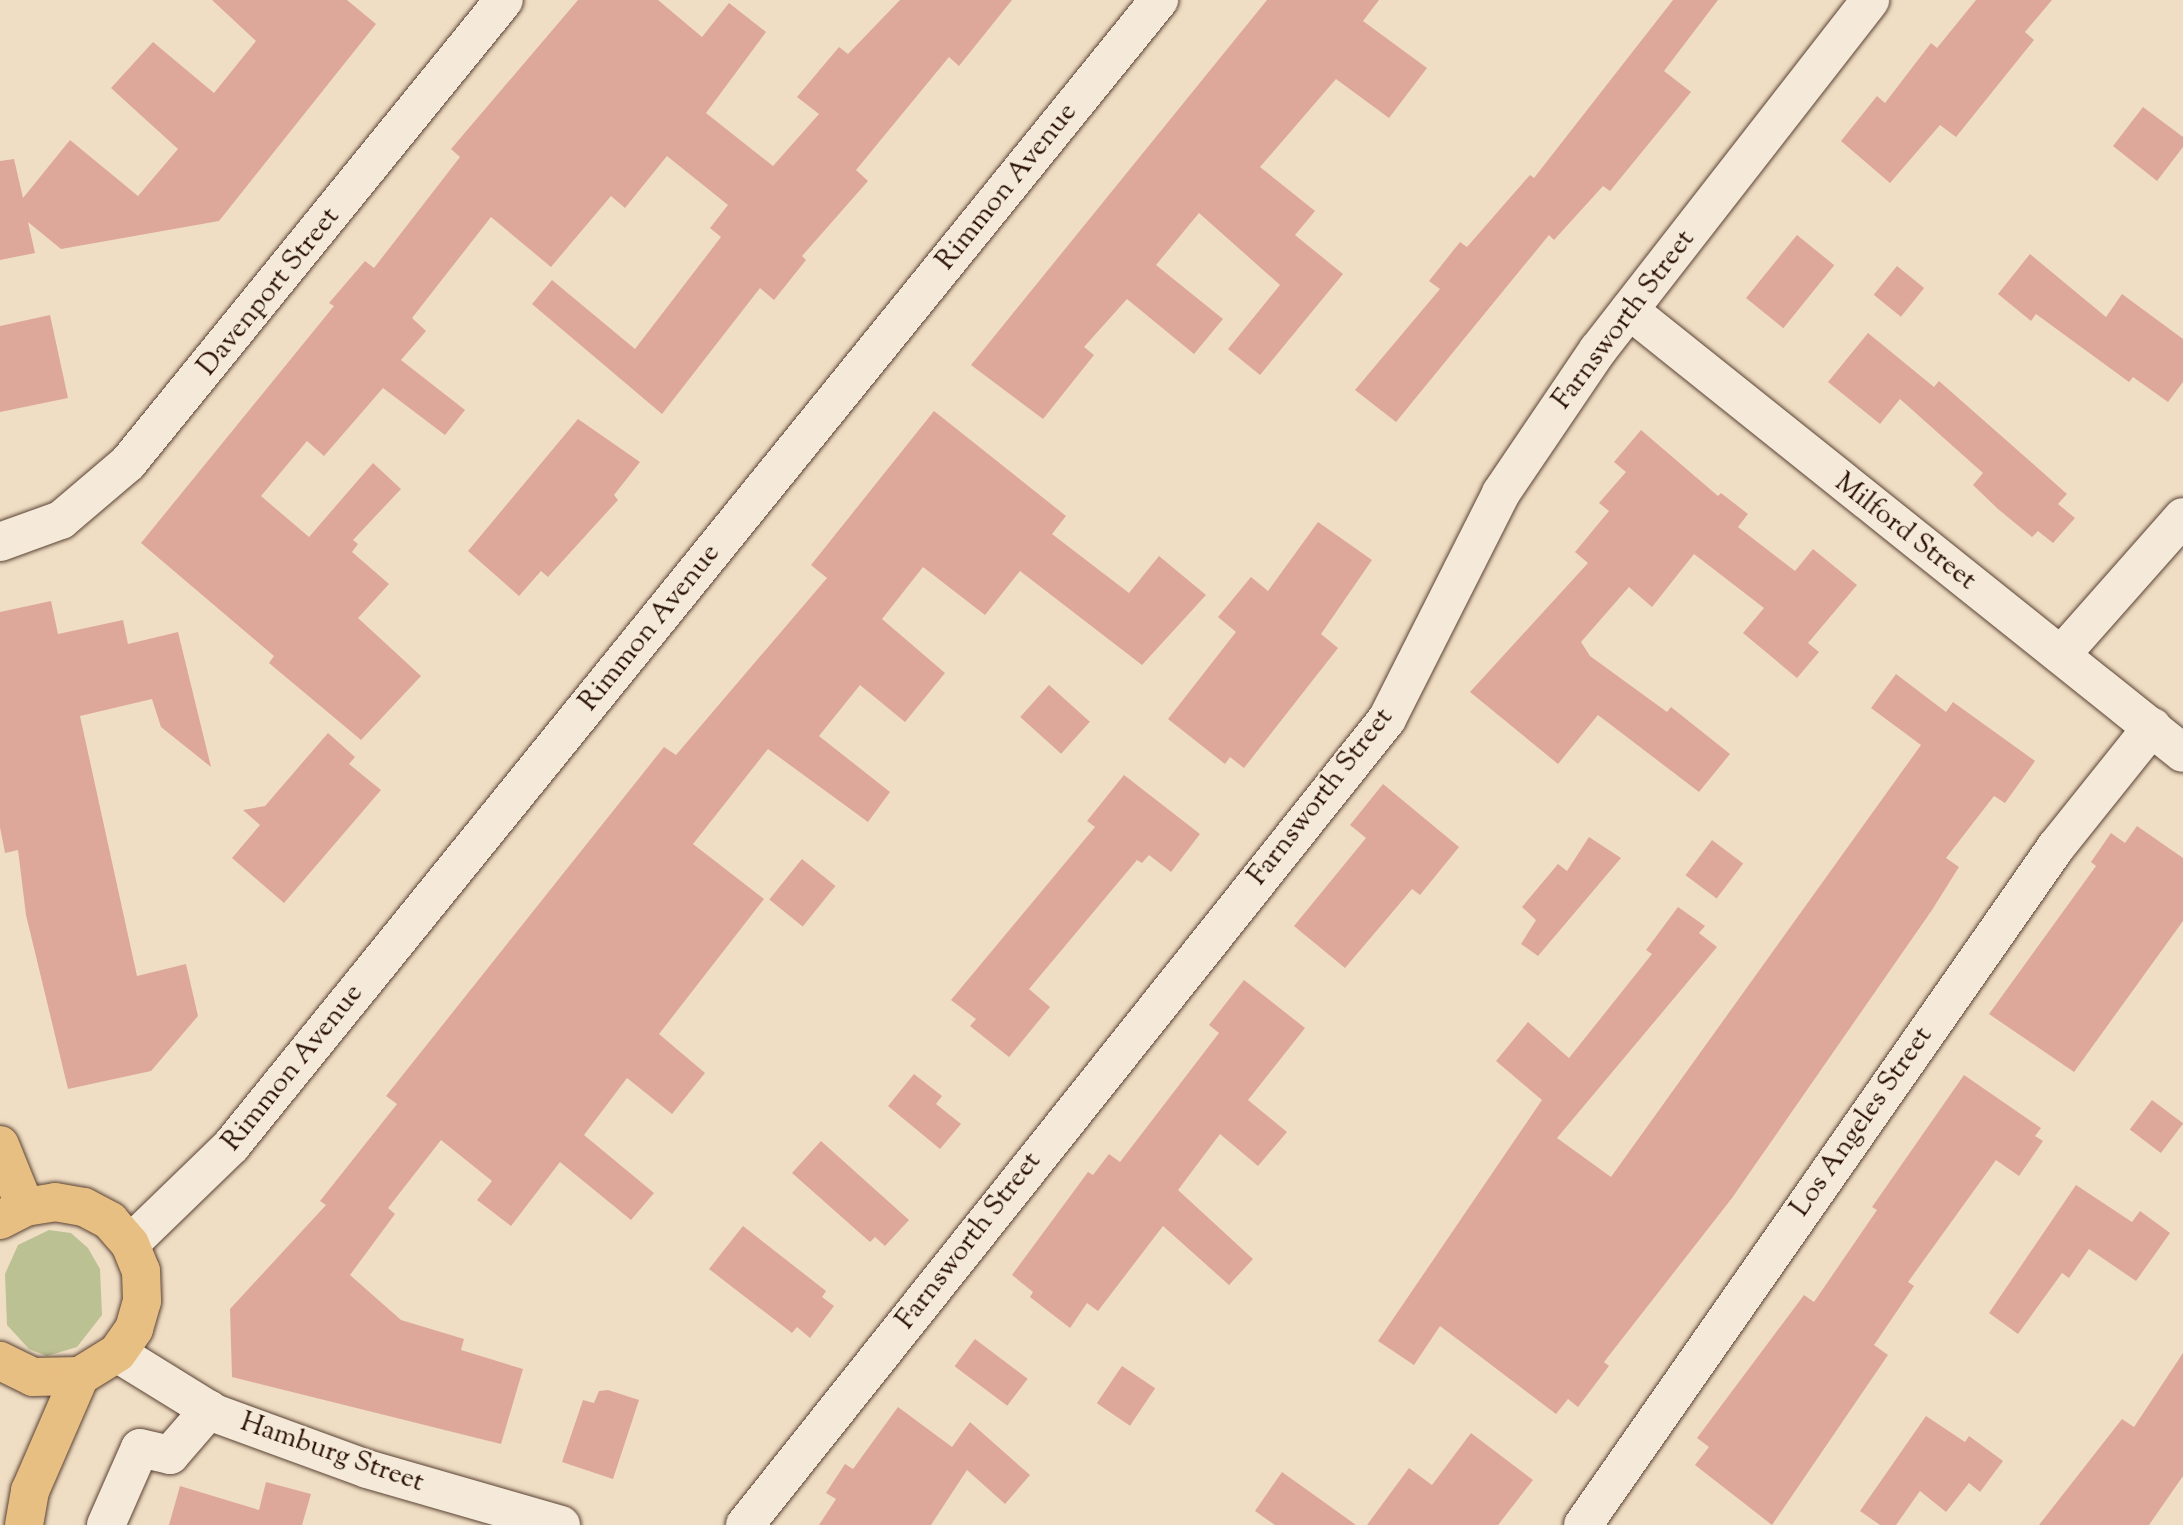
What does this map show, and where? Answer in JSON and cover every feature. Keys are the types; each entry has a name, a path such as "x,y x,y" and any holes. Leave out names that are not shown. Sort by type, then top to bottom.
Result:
{"main road":[{"path":"0,1145 13,1214 55,1202 84,1207 110,1221 130,1244 141,1271 142,1301 134,1329 117,1353 80,1376 33,1377 0,1361"},
{"path":"24,1525 30,1491 80,1376"}],"street":[{"name":"Davenport Street","path":"0,542 61,520 128,463 504,0"},
{"name":"Rimmon Avenue","path":"130,1244 231,1146 1159,0"},
{"name":"Farnsworth Street","path":"745,1525 1387,719 1500,493 1629,310 1870,0"},
{"name":"Milford Street","path":"1629,310 2183,753"},
{"path":"2060,655 2183,517"},
{"name":"Los Angeles Street","path":"1583,1525 2040,870 2152,727"},
{"name":"Hamburg Street","path":"117,1353 209,1410 367,1469 561,1525"},
{"path":"106,1525 140,1448 170,1455 209,1410"}],"green space":[{"path":"49,1230 71,1233 88,1248 100,1269 102,1315 77,1347 47,1356 29,1349 7,1325 5,1274 18,1245"}],"building":[{"path":"212,0 347,0 376,24 219,221 61,249 28,222 35,253 0,260 0,161 14,159 23,198 70,140 138,196 178,149 111,88 153,42 214,93 256,41"},
{"path":"578,0 658,0 702,37 729,3 766,32 706,113 773,166 819,114 797,97 839,47 848,54 900,0 1012,0 959,66 949,57 856,170 868,181 802,256 806,260 774,300 760,288 662,414 532,304 552,280 635,349 721,237 710,228 728,205 667,156 625,208 611,196 551,267 491,217 412,318 426,331 401,360 465,410 445,435 383,388 324,456 307,441 261,496 309,537 373,463 401,489 353,540 358,544 352,552 389,584 358,618 421,676 361,740 269,663 274,656 141,543 334,306 329,303 365,261 374,268 460,157 451,149"},
{"path":"1267,0 1379,0 1363,21 1427,68 1389,118 1336,79 1260,167 1315,211 1295,235 1343,274 1260,375 1228,349 1280,285 1199,213 1156,265 1223,319 1194,354 1127,299 1084,347 1094,355 1043,419 971,365"},
{"path":"1673,0 1718,0 1664,71 1691,92 1610,191 1603,186 1554,240 1549,235 1396,422 1355,390 1440,289 1429,281 1460,242 1467,247 1530,175 1534,178"},
{"path":"1976,0 2052,0 2025,32 2034,40 1956,137 1940,125 1890,183 1841,141 1877,96 1885,103 1931,43 1937,48"},
{"path":"2143,107 2183,137 2183,147 2157,181 2113,146"},
{"path":"1797,235 1834,265 1783,328 1746,298"},
{"path":"2030,254 2106,317 2122,294 2183,339 2183,382 2168,402 2133,377 2129,382 2036,314 2031,321 1998,294"},
{"path":"1897,266 1924,288 1901,317 1874,295"},
{"path":"50,315 68,398 0,412 0,326"},
{"path":"1868,333 1934,387 1939,381 2067,494 2058,504 2075,518 2053,543 2038,531 2032,537 1998,509 1973,485 1983,473 1900,399 1880,424 1828,382"},
{"path":"934,411 1066,516 1052,534 1129,593 1159,556 1206,595 1142,665 1020,571 985,615 923,567 882,619 945,673 905,722 860,685 819,736 890,792 868,822 768,749 693,844 764,899 659,1034 705,1073 672,1114 627,1078 584,1135 654,1193 631,1220 560,1162 511,1226 477,1200 492,1181 441,1140 388,1208 395,1214 350,1275 401,1320 464,1339 461,1350 523,1369 501,1444 232,1377 230,1309 326,1205 320,1201 397,1104 386,1096 664,747 676,755 827,578 811,565"},
{"path":"578,419 640,462 614,495 618,500 548,577 541,571 519,596 468,551"},
{"path":"1641,430 1718,496 1721,493 1748,514 1738,527 1795,571 1813,549 1857,585 1808,643 1819,652 1797,678 1743,633 1764,608 1694,554 1652,607 1629,587 1581,642 1590,656 1667,712 1671,707 1730,754 1699,792 1598,715 1558,764 1470,692 1588,563 1575,552 1609,511 1599,503 1626,472 1614,462"},
{"path":"1318,522 1372,560 1321,634 1338,648 1244,768 1230,757 1225,764 1168,719 1236,632 1218,617 1251,577 1268,591"},
{"path":"51,601 58,634 123,620 128,644 178,632 211,767 161,727 152,699 80,716 137,976 186,964 198,1016 151,1071 68,1089 26,915 18,850 5,853 0,827 0,612"},
{"path":"1896,674 1946,712 1953,702 2035,761 2005,803 1994,796 1946,858 1959,867 1932,910 1732,1198 1604,1362 1609,1366 1578,1407 1568,1399 1556,1414 1440,1326 1414,1365 1378,1341 1542,1100 1496,1061 1528,1022 1569,1058 1652,954 1646,950 1678,907 1705,926 1699,933 1717,947 1557,1138 1611,1177 1921,745 1871,708"},
{"path":"1049,685 1090,722 1061,754 1020,717"},
{"path":"328,733 355,757 349,764 381,790 284,903 232,858 260,825 243,810 265,806"},
{"path":"1124,775 1200,834 1171,872 1149,855 1142,863 1137,860 1029,989 1050,1007 1009,1057 970,1026 976,1019 951,1000 1095,827 1087,821"},
{"path":"1383,784 1459,847 1420,895 1412,889 1345,968 1294,926 1366,838 1350,825"},
{"path":"2137,826 2183,858 2183,921 2074,1072 1989,1014 2096,866 2091,862 2111,833 2125,843"},
{"path":"1589,837 1621,858 1538,956 1521,944 1536,920 1522,907 1558,864 1567,871"},
{"path":"1712,840 1743,863 1717,899 1686,875"},
{"path":"802,859 835,886 803,926 769,899"},
{"path":"1244,980 1305,1028 1248,1100 1287,1132 1258,1166 1220,1134 1178,1190 1253,1259 1229,1285 1163,1226 1098,1311 1087,1303 1070,1328 1030,1297 1033,1292 1012,1275 1088,1172 1093,1175 1109,1154 1120,1162 1219,1033 1209,1025"},
{"path":"914,1074 942,1096 936,1104 961,1124 940,1149 888,1106"},
{"path":"1964,1075 2041,1128 2035,1136 2043,1141 2019,1176 1996,1160 1908,1282 1914,1286 1874,1345 1888,1355 1772,1525 1695,1465 1709,1447 1697,1438 1804,1295 1814,1302 1877,1210 1872,1207"},
{"path":"2152,1100 2183,1123 2161,1153 2130,1130"},
{"path":"821,1141 909,1220 885,1246 875,1237 870,1242 792,1173"},
{"path":"2076,1185 2132,1222 2140,1211 2170,1233 2136,1281 2089,1249 2069,1278 2062,1273 2018,1334 1989,1313"},
{"path":"743,1226 826,1291 822,1297 834,1306 810,1338 797,1327 792,1333 709,1269"},
{"path":"975,1339 1028,1379 1007,1406 955,1366"},
{"path":"2183,1353 2183,1476 2149,1525 2039,1525 2122,1419 2134,1427"},
{"path":"1122,1366 1155,1388 1130,1426 1097,1403"},
{"path":"608,1390 639,1400 613,1479 562,1462 583,1400 594,1403 599,1391"},
{"path":"898,1407 952,1447 970,1422 1030,1475 1005,1504 967,1470 931,1525 819,1525 836,1499 826,1493 845,1464 853,1469"},
{"path":"1926,1416 1965,1442 1969,1436 2003,1461 1980,1492 1969,1483 1946,1512 1920,1491 1896,1525 1880,1525 1860,1511"},
{"path":"1471,1433 1533,1480 1498,1525 1367,1525 1409,1468 1432,1485"},
{"path":"1282,1472 1356,1525 1275,1525 1255,1511"},
{"path":"266,1482 311,1494 302,1525 169,1525 180,1486 259,1510"}]}
